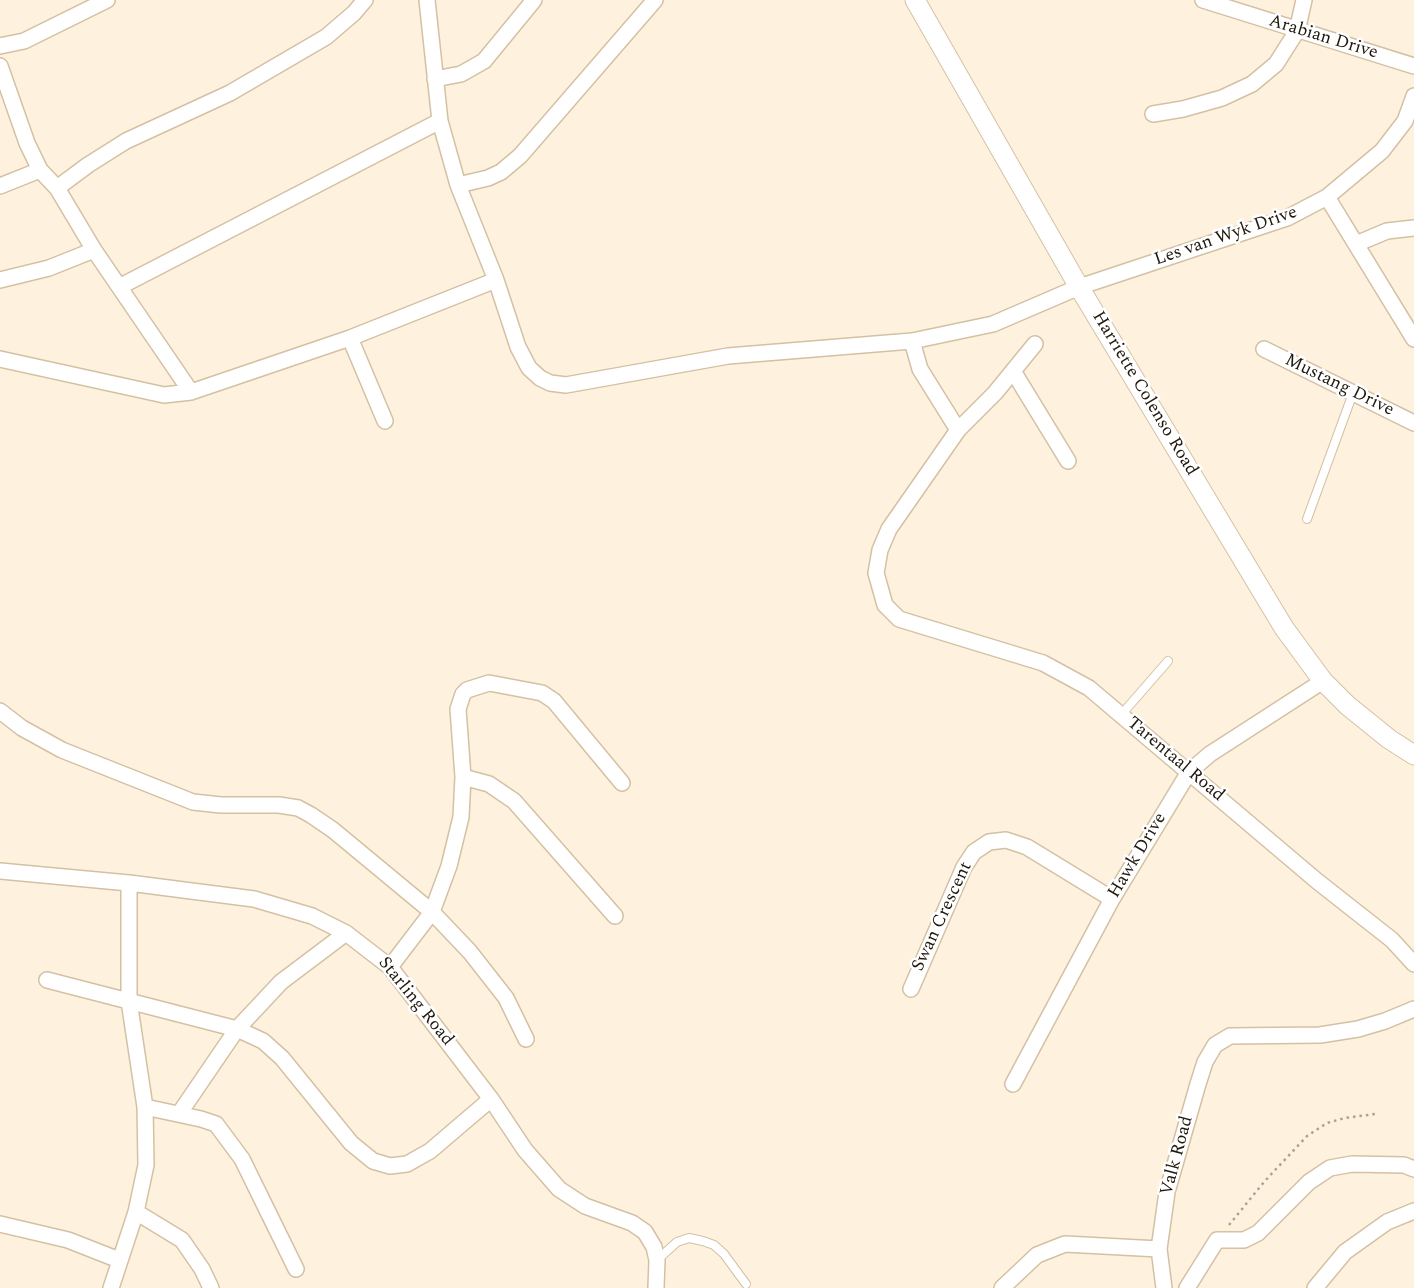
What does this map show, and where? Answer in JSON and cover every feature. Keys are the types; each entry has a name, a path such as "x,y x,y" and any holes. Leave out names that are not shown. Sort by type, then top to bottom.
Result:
{"street":[{"path":"0,46 24,41 107,0"},
{"path":"57,188 88,165 126,141 170,123 230,93 326,37 354,13 365,0"},
{"name":"Les van Wyk Drive","path":"426,0 440,121 458,185 496,280 518,347 529,368 540,378 550,383 566,385 728,356 912,341 993,324 1079,287 1287,218 1327,197 1382,151 1404,121 1414,96"},
{"path":"435,79 461,74 484,61 534,0"},
{"path":"458,185 488,178 501,172 520,156 655,0"},
{"name":"Harriette Colenso Road","path":"915,0 1079,287 1284,628 1323,681 1382,733 1414,755"},
{"name":"Arabian Drive","path":"1204,0 1297,31 1414,66"},
{"path":"1153,114 1183,109 1214,100 1252,84 1276,64 1297,31 1304,0"},
{"path":"0,66 27,143 40,170 57,188 94,250 121,286 191,392"},
{"path":"121,286 440,121"},
{"path":"0,186 40,170"},
{"path":"1327,197 1414,339"},
{"path":"1356,244 1387,231 1414,228"},
{"path":"0,280 49,268 94,250"},
{"path":"0,359 164,395 191,392 350,338 496,280"},
{"path":"350,338 385,421"},
{"path":"912,341 920,369 958,430 995,393 1035,344"},
{"name":"Mustang Drive","path":"1264,349 1414,423"},
{"path":"1013,371 1068,461"},
{"name":"Tarentaal Road","path":"958,430 889,529 880,550 876,573 880,593 885,605 899,619 1044,664 1089,688 1317,881 1392,940 1414,964"},
{"name":"Hawk Drive","path":"1013,1084 1112,899 1189,772 1210,754 1323,681"},
{"path":"390,967 432,912 449,866 461,817 463,776 458,709 460,701 467,690 489,682 530,690 554,701 622,783"},
{"path":"0,711 22,728 62,750 193,802 298,808 333,830 432,912 470,952 506,998 526,1039"},
{"path":"463,776 489,784 514,802 615,916"},
{"name":"Swan Crescent","path":"911,989 964,867 974,852 989,842 1006,840 1027,847 1112,899"},
{"name":"Starling Road","path":"0,871 129,883 254,899 312,916 346,933 390,967 491,1099 525,1150 559,1189 584,1206 632,1224 645,1232 654,1247 657,1260 656,1288"},
{"path":"111,1288 136,1212 146,1164 145,1107 129,1001 129,883"},
{"path":"179,1114 238,1029 281,982 346,933"},
{"path":"47,980 238,1029 263,1041 282,1058 351,1143 373,1161 390,1166 407,1164 430,1151 491,1099"},
{"name":"Valk Road","path":"1164,1288 1158,1249 1168,1192 1200,1077 1215,1045 1230,1036 1320,1035 1358,1029 1385,1021 1414,1009"},
{"path":"145,1107 216,1124 242,1159 296,1269"},
{"path":"1186,1288 1217,1240 1244,1240 1258,1233 1309,1182 1330,1168 1352,1164 1404,1164 1414,1169"},
{"path":"1315,1288 1345,1252 1387,1222 1414,1211"},
{"path":"136,1212 182,1240 202,1269 210,1288"},
{"path":"0,1224 68,1240 119,1260"},
{"path":"1002,1288 1036,1256 1064,1244 1158,1249"}],"lane":[{"path":"1308,519 1353,393"},
{"path":"1121,715 1168,662"},
{"path":"657,1260 677,1242 688,1238 703,1241 714,1245 724,1254 746,1284"}],"path":[{"path":"1217,1240 1264,1182 1306,1136 1327,1123 1345,1118 1375,1114"}]}
